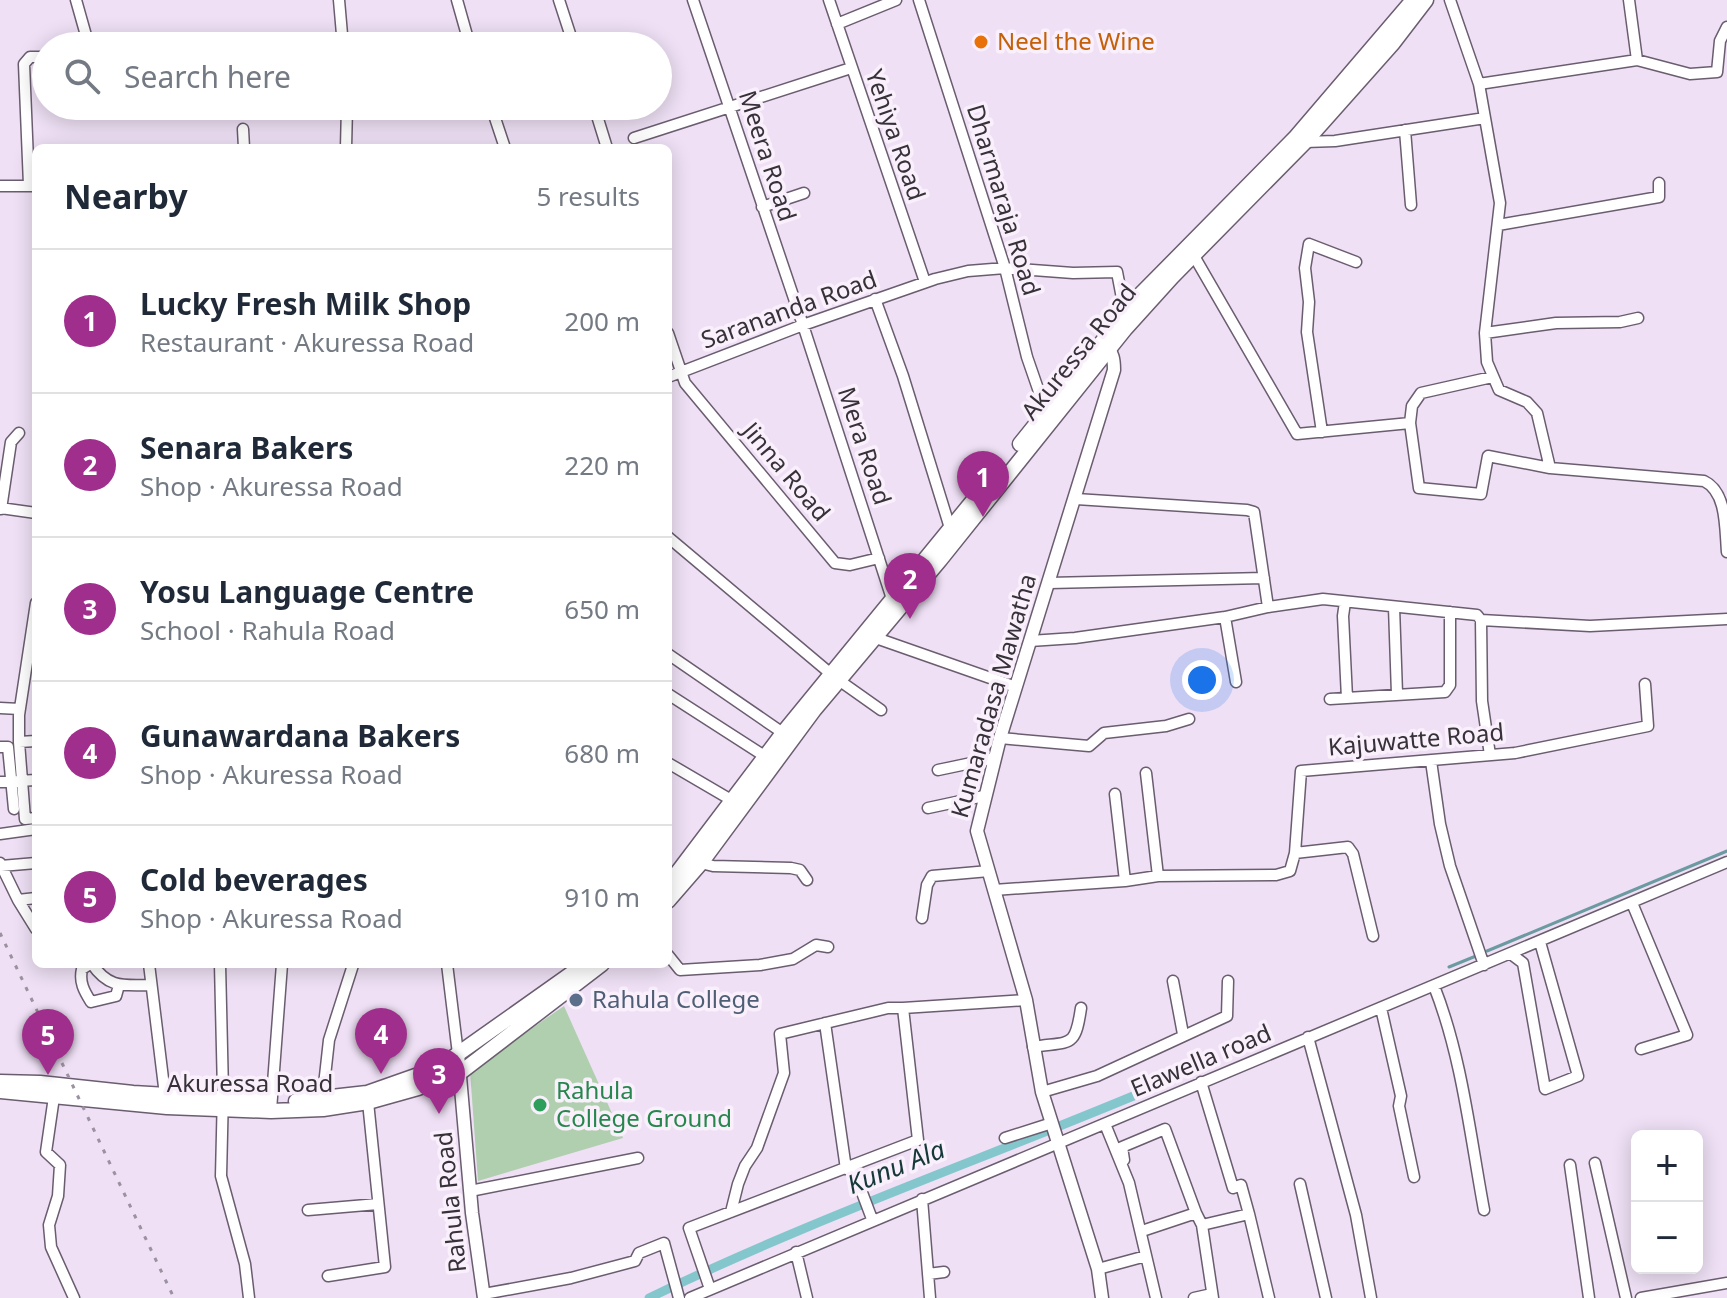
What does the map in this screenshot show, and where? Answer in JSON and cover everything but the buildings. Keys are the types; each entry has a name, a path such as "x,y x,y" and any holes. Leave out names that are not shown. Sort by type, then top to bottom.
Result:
{"highway":[{"name":"Akuressa Road","path":"672,880 733,801 759,776 766,757 783,733 876,638 950,528 1046,412 1105,346 1194,256 1413,0"},
{"name":"Akuressa Road","path":"672,896 701,863 759,776 814,710 836,677 1105,346 1125,314 1165,269 1305,142 1393,43 1426,0"},
{"name":"Akuressa Road","path":"322,1104 367,1093 438,1068 579,968"},
{"name":"Akuressa Road","path":"0,1082 135,1104 271,1106 368,1102 461,1072 597,968"},
{"name":"Akuressa Road","path":"0,1091 165,1095 222,1103"}],"main road":[{"name":"Kumaradasa Mawatha","path":"1102,1298 1098,1269 1042,1092 1026,1000 977,831 1000,738 1114,370 1105,346"},
{"name":"Rahula Road","path":"458,1054 470,1191 484,1296"}],"street":[{"path":"76,0 85,32"},
{"path":"339,0 342,32"},
{"path":"457,0 466,32"},
{"path":"559,0 569,32"},
{"name":"Meera Road","path":"693,0 803,325"},
{"name":"Yehiya Road","path":"829,0 925,282"},
{"path":"837,24 896,0"},
{"name":"Dharmaraja Road","path":"919,0 1005,268 1027,357 1046,412"},
{"path":"1450,0 1479,84 1500,203 1485,333 1487,362 1499,390 1527,402 1537,413 1550,468"},
{"path":"1629,0 1637,60"},
{"path":"1479,84 1637,60 1690,74 1722,75 1720,41 1727,27"},
{"path":"32,57 24,64 32,172"},
{"path":"634,138 851,68"},
{"path":"1305,142 1335,141 1485,118"},
{"path":"346,144 347,120"},
{"path":"496,120 504,144"},
{"path":"598,120 606,144"},
{"path":"243,129 244,144"},
{"path":"1405,130 1411,205"},
{"path":"1498,225 1659,197 1659,183"},
{"path":"0,186 32,186"},
{"path":"762,207 804,193"},
{"path":"1322,432 1307,332 1309,302 1305,268 1309,244 1356,262"},
{"path":"1194,256 1297,434 1410,423"},
{"name":"Sarananda Road","path":"672,375 875,299 968,271 1005,268 1073,273 1117,272 1125,314"},
{"path":"875,299 903,376 950,528"},
{"path":"1485,333 1556,323 1620,322 1638,318"},
{"name":"Mera Road","path":"803,325 886,579 900,600"},
{"path":"672,346 680,371"},
{"name":"Jinna Road","path":"680,371 685,383 835,563 850,565 879,558"},
{"path":"1492,377 1421,393 1412,406 1410,423 1419,488 1481,494 1488,456 1550,468 1695,480 1715,485 1722,499 1727,552"},
{"path":"19,433 11,442 0,508 32,512"},
{"path":"1076,499 1254,512 1268,607"},
{"path":"672,540 836,677 881,710"},
{"path":"1049,583 1264,578"},
{"path":"1030,641 1075,638 1225,617 1323,599 1477,615 1481,620 1482,701 1490,755"},
{"path":"1345,602 1347,698"},
{"path":"1394,607 1397,694"},
{"path":"1330,699 1445,692 1450,685 1450,612"},
{"path":"1225,617 1236,682"},
{"path":"1481,620 1590,626 1727,619"},
{"path":"14,809 20,709 32,630"},
{"path":"876,638 1016,687"},
{"path":"672,657 783,733"},
{"name":"Kajuwatte Road","path":"1295,853 1301,771 1515,753 1648,726 1645,684"},
{"path":"672,697 766,757"},
{"path":"0,708 20,709"},
{"path":"1000,738 1089,746 1104,733 1166,726 1189,719"},
{"path":"19,742 32,741"},
{"path":"0,747 8,747 25,819 32,818"},
{"path":"938,770 995,758"},
{"path":"1431,761 1450,866 1484,965"},
{"path":"672,770 733,801"},
{"path":"1146,773 1158,876"},
{"path":"0,782 32,780"},
{"path":"1115,794 1125,881"},
{"path":"928,808 984,796"},
{"path":"0,834 32,830"},
{"path":"994,890 1158,876 1276,875 1290,871 1295,853 1348,847 1353,854 1373,936"},
{"name":"Elawella road","path":"690,1298 1727,862"},
{"path":"32,863 1,864 32,923"},
{"path":"701,863 791,868 800,870 807,880"},
{"path":"922,918 927,885 932,876 989,871"},
{"path":"18,900 32,898"},
{"path":"1632,903 1687,1035 1641,1049"},
{"path":"1511,954 1523,963 1545,1089 1578,1076 1540,942"},
{"path":"672,960 680,970 760,965 793,959 816,945 828,947"},
{"path":"84,968 80,976 83,990 91,1002 116,996 119,985"},
{"path":"94,968 102,979 119,985 151,985"},
{"path":"149,968 165,1095"},
{"path":"220,968 221,1176 245,1264 249,1298"},
{"path":"271,1106 282,968"},
{"path":"322,1104 329,1040 352,968"},
{"path":"447,968 458,1054"},
{"path":"1173,981 1183,1034"},
{"path":"1042,1092 1097,1076 1227,1016 1228,981"},
{"path":"1434,986 1455,1052 1484,1210"},
{"path":"731,1212 738,1184 757,1148 784,1073 780,1034 888,1008 1026,1000"},
{"path":"710,1289 689,1228 918,1140 903,1008"},
{"path":"1033,1047 1069,1041 1077,1034 1081,1008"},
{"path":"1381,1008 1401,1096 1399,1106 1414,1177"},
{"path":"825,1023 849,1168 872,1219"},
{"path":"1308,1037 1356,1215 1371,1298"},
{"path":"1201,1082 1233,1188 1241,1185 1269,1298"},
{"path":"55,1090 46,1152 60,1165 58,1196 49,1225 51,1247 74,1298"},
{"path":"328,1276 385,1267 368,1102"},
{"path":"1005,1138 1052,1123"},
{"path":"1105,1124 1142,1231 1156,1298"},
{"path":"1121,1163 1124,1160 1122,1147 1165,1129 1202,1225 1213,1296 1194,1298"},
{"path":"470,1191 638,1158"},
{"path":"1595,1163 1626,1298"},
{"path":"1570,1165 1589,1298"},
{"path":"1300,1184 1326,1298"},
{"path":"922,1199 930,1298"},
{"path":"308,1210 378,1204"},
{"path":"1142,1231 1196,1213"},
{"path":"1202,1225 1249,1214"},
{"path":"484,1296 635,1261 639,1253 664,1243 679,1298"},
{"path":"796,1252 807,1298"},
{"path":"1098,1269 1146,1256"},
{"path":"928,1274 944,1272"},
{"path":"1641,1298 1727,1283"}],"green space":[{"name":"Rahula College Ground","path":"564,1006 623,1138 478,1181 470,1071"}],"waterway":[{"path":"1487,951 1727,851"},
{"path":"1449,967 1476,956"},
{"name":"Kunu Ala","path":"649,1298 840,1214 1162,1084"}],"railway":[{"path":"0,933 174,1298"}],"place":[{"name":"Neel the Wine","path":"981,42"},
{"name":"Lucky Fresh Milk Shop","path":"983,517"},
{"name":"Senara Bakers","path":"910,619"},
{"name":"Rahula College","path":"576,1000"},
{"name":"Gunawardana Bakers","path":"381,1074"},
{"name":"Cold beverages","path":"48,1075"},
{"name":"Rahula College Ground","path":"540,1105"},
{"name":"Yosu Language Centre","path":"439,1114"}]}
